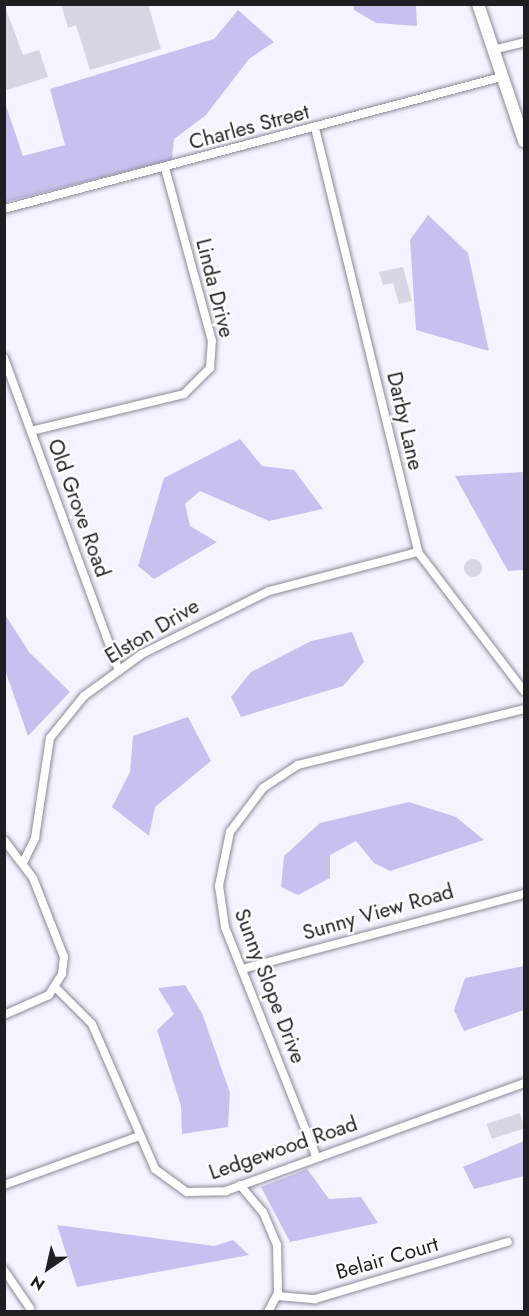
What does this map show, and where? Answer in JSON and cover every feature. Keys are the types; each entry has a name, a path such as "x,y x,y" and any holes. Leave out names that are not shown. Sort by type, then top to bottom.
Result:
{"main road":[{"path":"478,4 501,77 525,141"}],"street":[{"path":"493,50 525,42"},
{"name":"Charles Street","path":"4,209 501,77"},
{"name":"Darby Lane","path":"315,128 418,552 525,691"},
{"name":"Linda Drive","path":"31,431 184,393 210,368 212,341 165,168"},
{"name":"Old Grove Road","path":"4,358 119,671"},
{"name":"Elston Drive","path":"23,863 35,838 50,738 72,705 119,671 204,620 270,591 418,552"},
{"name":"Sunny Slope Drive","path":"316,1156 221,914 219,872 237,820 263,788 311,760 525,708"},
{"path":"4,840 23,863 61,946 62,974 55,987 39,1002 4,1015"},
{"name":"Sunny View Road","path":"242,969 525,894"},
{"name":"Ledgewood Road","path":"55,987 92,1024 155,1169 175,1187 200,1194 240,1185 525,1083"},
{"path":"4,1185 139,1136"},
{"path":"240,1185 274,1234 280,1268 277,1296 268,1311"},
{"name":"Belair Court","path":"277,1296 315,1299 508,1242"},
{"path":"4,1270 30,1308"}],"shaded area":[{"path":"354,5 416,5 417,26 376,23 354,10"},
{"path":"238,10 274,42 249,59 206,115 174,139 172,160 5,202 5,103 23,156 65,145 50,89 214,39"},
{"path":"428,215 468,253 489,351 416,330 410,240"},
{"path":"240,439 262,466 294,470 323,509 269,521 200,491 185,504 190,526 217,542 154,579 138,566 164,478"},
{"path":"524,472 524,570 508,571 455,476"},
{"path":"4,613 29,652 70,692 28,736 5,670"},
{"path":"352,632 364,662 343,686 241,717 231,697 251,672 311,641"},
{"path":"188,717 211,761 155,807 149,836 112,807 130,772 133,736"},
{"path":"409,802 456,817 484,840 390,871 374,863 356,841 330,855 330,878 298,895 281,887 284,856 320,823"},
{"path":"524,966 524,1010 464,1031 454,1010 465,978"},
{"path":"185,985 202,1013 230,1093 228,1127 182,1134 181,1106 157,1030 174,1014 158,988"},
{"path":"524,1141 524,1176 474,1189 463,1167"},
{"path":"307,1169 329,1199 361,1197 378,1223 290,1242 261,1187"},
{"path":"57,1225 214,1246 233,1240 249,1255 77,1287"}],"building":[{"path":"4,4 23,55 39,50 48,77 4,91"},
{"path":"61,4 148,4 161,49 90,70 76,25 68,28"},
{"path":"403,267 412,301 399,304 393,283 383,285 379,272"},
{"path":"473,559 479,562 482,568 479,574 473,577 467,574 464,568 467,562"},
{"path":"520,1113 524,1129 492,1139 487,1124"}]}
